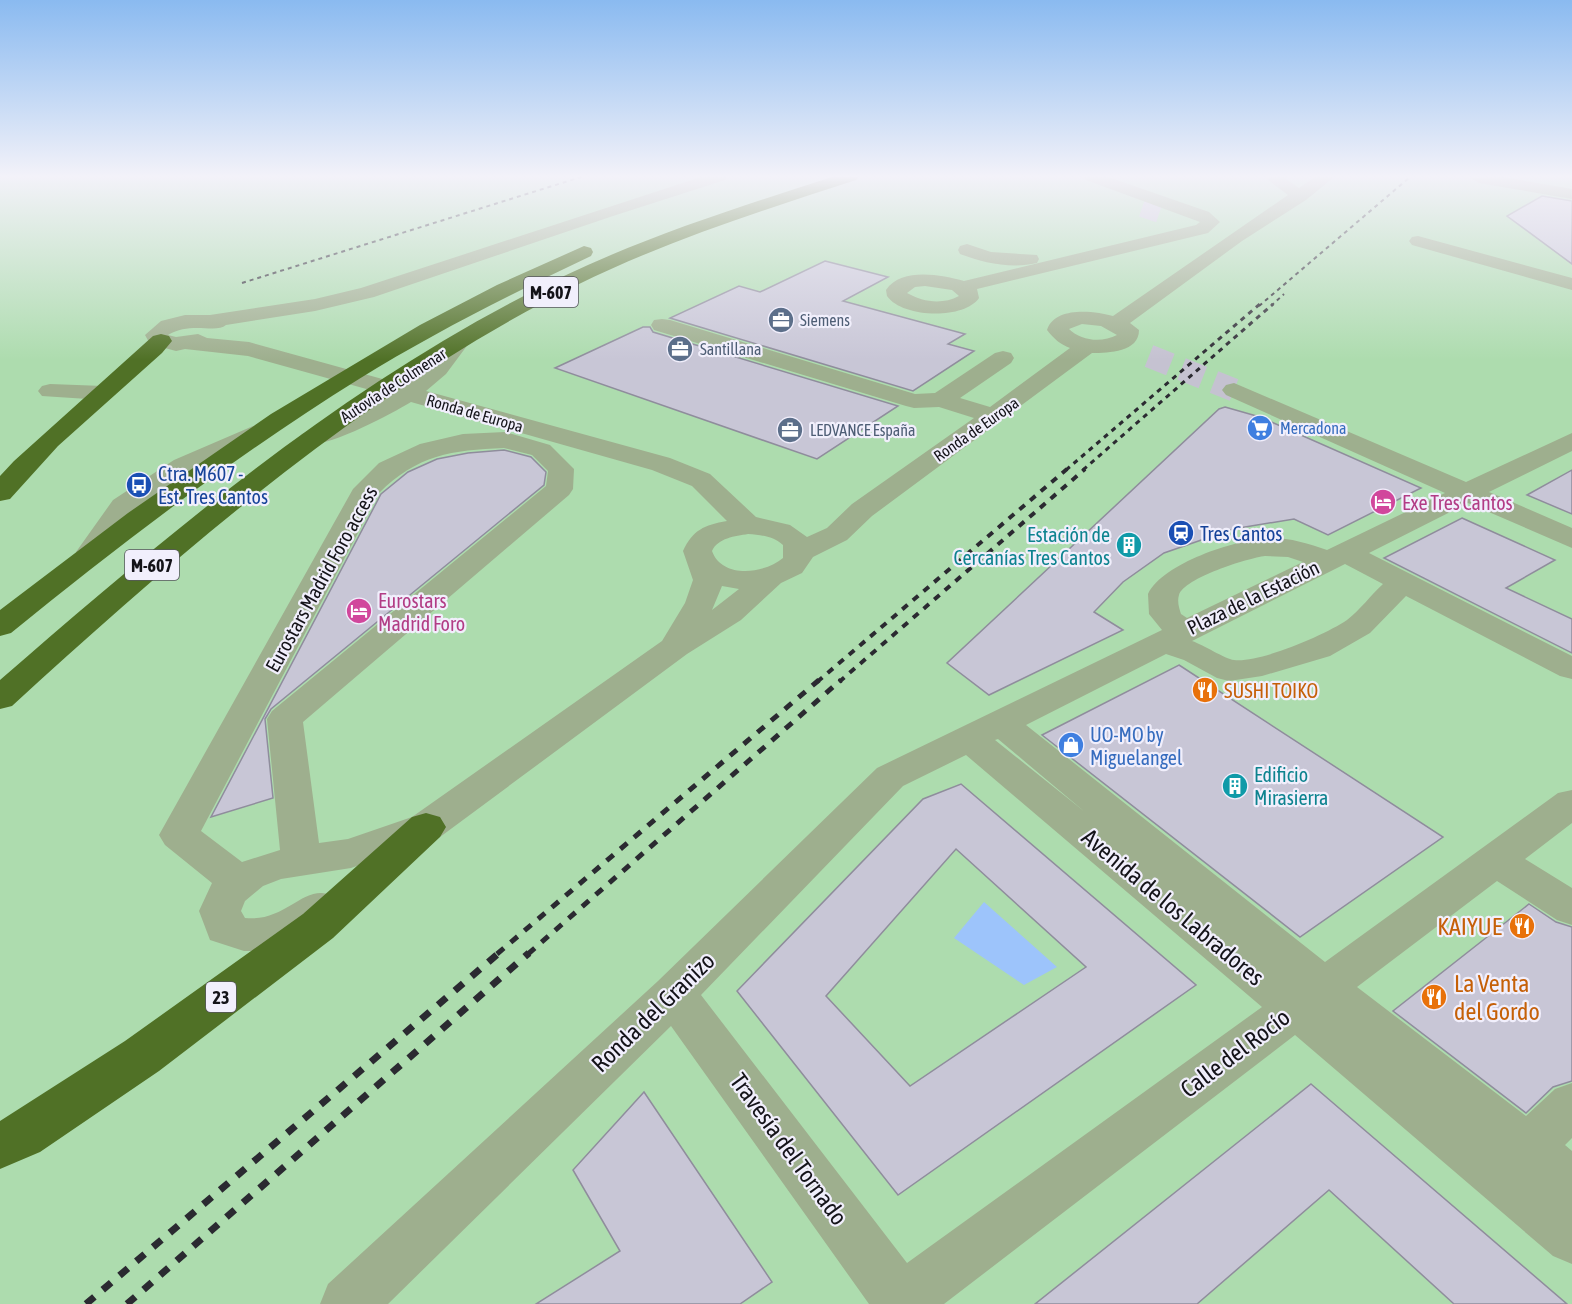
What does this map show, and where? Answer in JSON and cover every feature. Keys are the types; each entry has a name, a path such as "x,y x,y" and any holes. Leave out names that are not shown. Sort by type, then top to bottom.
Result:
{"highway":[{"name":"Autovía de Colmenar","path":"458,342 570,282 672,238"},
{"name":"Autovía de Colmenar","path":"0,626 91,552 258,432 365,363 539,272 599,245"},
{"path":"0,493 20,468 103,393 144,361 161,341"},
{"name":"M-607","path":"0,698 202,522 311,439"},
{"name":"23","path":"0,1146 22,1136 142,1056 318,926 426,827"}],"street":[{"path":"161,341 156,335 167,327 190,321 216,324 315,305 367,292 520,238"},
{"path":"962,287 1164,238"},
{"path":"1223,238 1232,240"},
{"path":"1127,338 1082,318 1072,319 1059,326 1058,330 1067,339 1088,345 1108,345 1127,338 1235,238"},
{"path":"1418,241 1572,284"},
{"path":"967,250 989,258 1016,260 1084,257"},
{"path":"186,344 208,338 220,330 216,324"},
{"name":"Ronda de Europa","path":"216,324 249,349"},
{"path":"662,325 914,401 941,400 993,416"},
{"name":"Ronda de Europa","path":"161,341 249,349 661,464 701,480 748,525"},
{"path":"311,439 364,418 418,386 436,371 458,342"},
{"name":"Ronda de Europa","path":"800,552 837,534 862,510 1088,345"},
{"path":"941,400 1003,358"},
{"path":"1234,390 1572,539"},
{"path":"50,391 103,393"},
{"name":"Eurostars Madrid Foro access","path":"240,882 179,836 367,489 388,468 429,449 463,442 505,440 541,450 561,469 559,489 285,719 301,861"},
{"name":"Plaza de la Estación","path":"985,730 1572,441"},
{"path":"675,647 701,603 708,580 703,553 710,523 701,480"},
{"name":"Ronda de Europa","path":"780,531 821,523 862,510"},
{"path":"363,883 299,923 269,934 248,935 225,928 220,910 228,892 249,875 277,865 351,853 426,827 675,647 730,613 770,578 791,567 800,552 790,537 780,531 748,525 722,529 703,553"},
{"path":"1173,636 1163,608 1162,597 1166,588 1212,561 1241,551 1273,547 1313,555 1336,556 1402,582 1572,669"},
{"path":"703,553 725,578 755,580 770,578"},
{"name":"Plaza de la Estación","path":"1173,636 1196,653 1229,671 1262,666 1318,649 1359,626 1402,582"},
{"name":"Ronda del Granizo","path":"348,1304 674,994 890,777 985,730"},
{"name":"Avenida de los Labradores","path":"985,730 1310,998 1572,1237"},
{"name":"Calle del Rocío","path":"901,1303 1572,803"},
{"path":"1496,860 1572,909"},
{"name":"Travesía del Tornado","path":"674,994 901,1303"},
{"name":"Avenida de los Labradores","path":"1310,998 1528,1147 1572,1182"},
{"path":"1528,1147 1572,1106"}],"green space":[{"path":"0,238 1572,238 1572,1304 0,1304"}],"water":[{"path":"984,902 1057,967 1024,985 954,938"}],"building":[{"path":"1537,238 1572,238 1572,264"},
{"name":"Siemens","path":"825,261 888,277 843,301 965,334 948,344 974,351 913,391 670,318 739,286 760,292"},
{"path":"643,327 650,327 653,332 898,406 817,459 555,368"},
{"name":"Estación de Cercanías Tres Cantos","path":"1225,407 1260,417 1421,488 1328,535 1294,519 1233,529 1164,553 1123,582 1094,612 1123,630 989,695 947,663 1219,409"},
{"name":"Eurostars Madrid Foro","path":"504,450 531,457 546,472 544,485 271,709 265,719 273,798 211,817 381,494 408,472 437,459 468,453"},
{"path":"1572,470 1572,514 1527,495"},
{"path":"1462,518 1555,560 1506,588 1572,619 1572,653 1384,558"},
{"name":"Edificio Mirasierra","path":"1179,665 1443,837 1300,937 1042,735"},
{"path":"961,784 1196,985 898,1195 737,991 923,799","holes":["956,849 1086,967 910,1086 826,996"]},
{"path":"1529,904 1556,922 1572,927 1572,1081 1553,1087 1526,1113 1393,1011"},
{"path":"1311,1084 1567,1304 1454,1304 1329,1190 1197,1304 1035,1304"},
{"path":"644,1092 772,1282 740,1304 536,1304 620,1251 573,1170"}],"tunnel":[{"path":"1149,356 1234,390"}],"railway":[{"path":"242,283 386,238"},
{"path":"1259,306 1339,238"},
{"path":"1271,306 1284,294"},
{"path":"1066,470 1260,304"},
{"path":"1083,470 1273,304"},
{"path":"817,682 1067,469"},
{"path":"839,682 1085,469"},
{"path":"497,954 819,680"},
{"path":"528,954 841,680"},
{"path":"86,1304 499,953"},
{"path":"127,1304 529,953"}],"place":[{"name":"Siemens","path":"781,320"},
{"name":"Santillana","path":"680,349"},
{"name":"Mercadona","path":"1260,428"},
{"name":"LEDVANCE España","path":"790,430"},
{"name":"Ctra. M607 - Est. Tres Cantos","path":"139,485"},
{"name":"Exe Tres Cantos","path":"1383,502"},
{"name":"Tres Cantos","path":"1181,533"},
{"name":"Estación de Cercanías Tres Cantos","path":"1129,545"},
{"name":"Eurostars Madrid Foro","path":"359,611"},
{"name":"SUSHI TOIKO","path":"1205,690"},
{"name":"UO-MO by Miguelangel","path":"1071,745"},
{"name":"Edificio Mirasierra","path":"1235,786"},
{"name":"KAIYUE","path":"1522,926"},
{"name":"La Venta del Gordo","path":"1434,997"}]}
